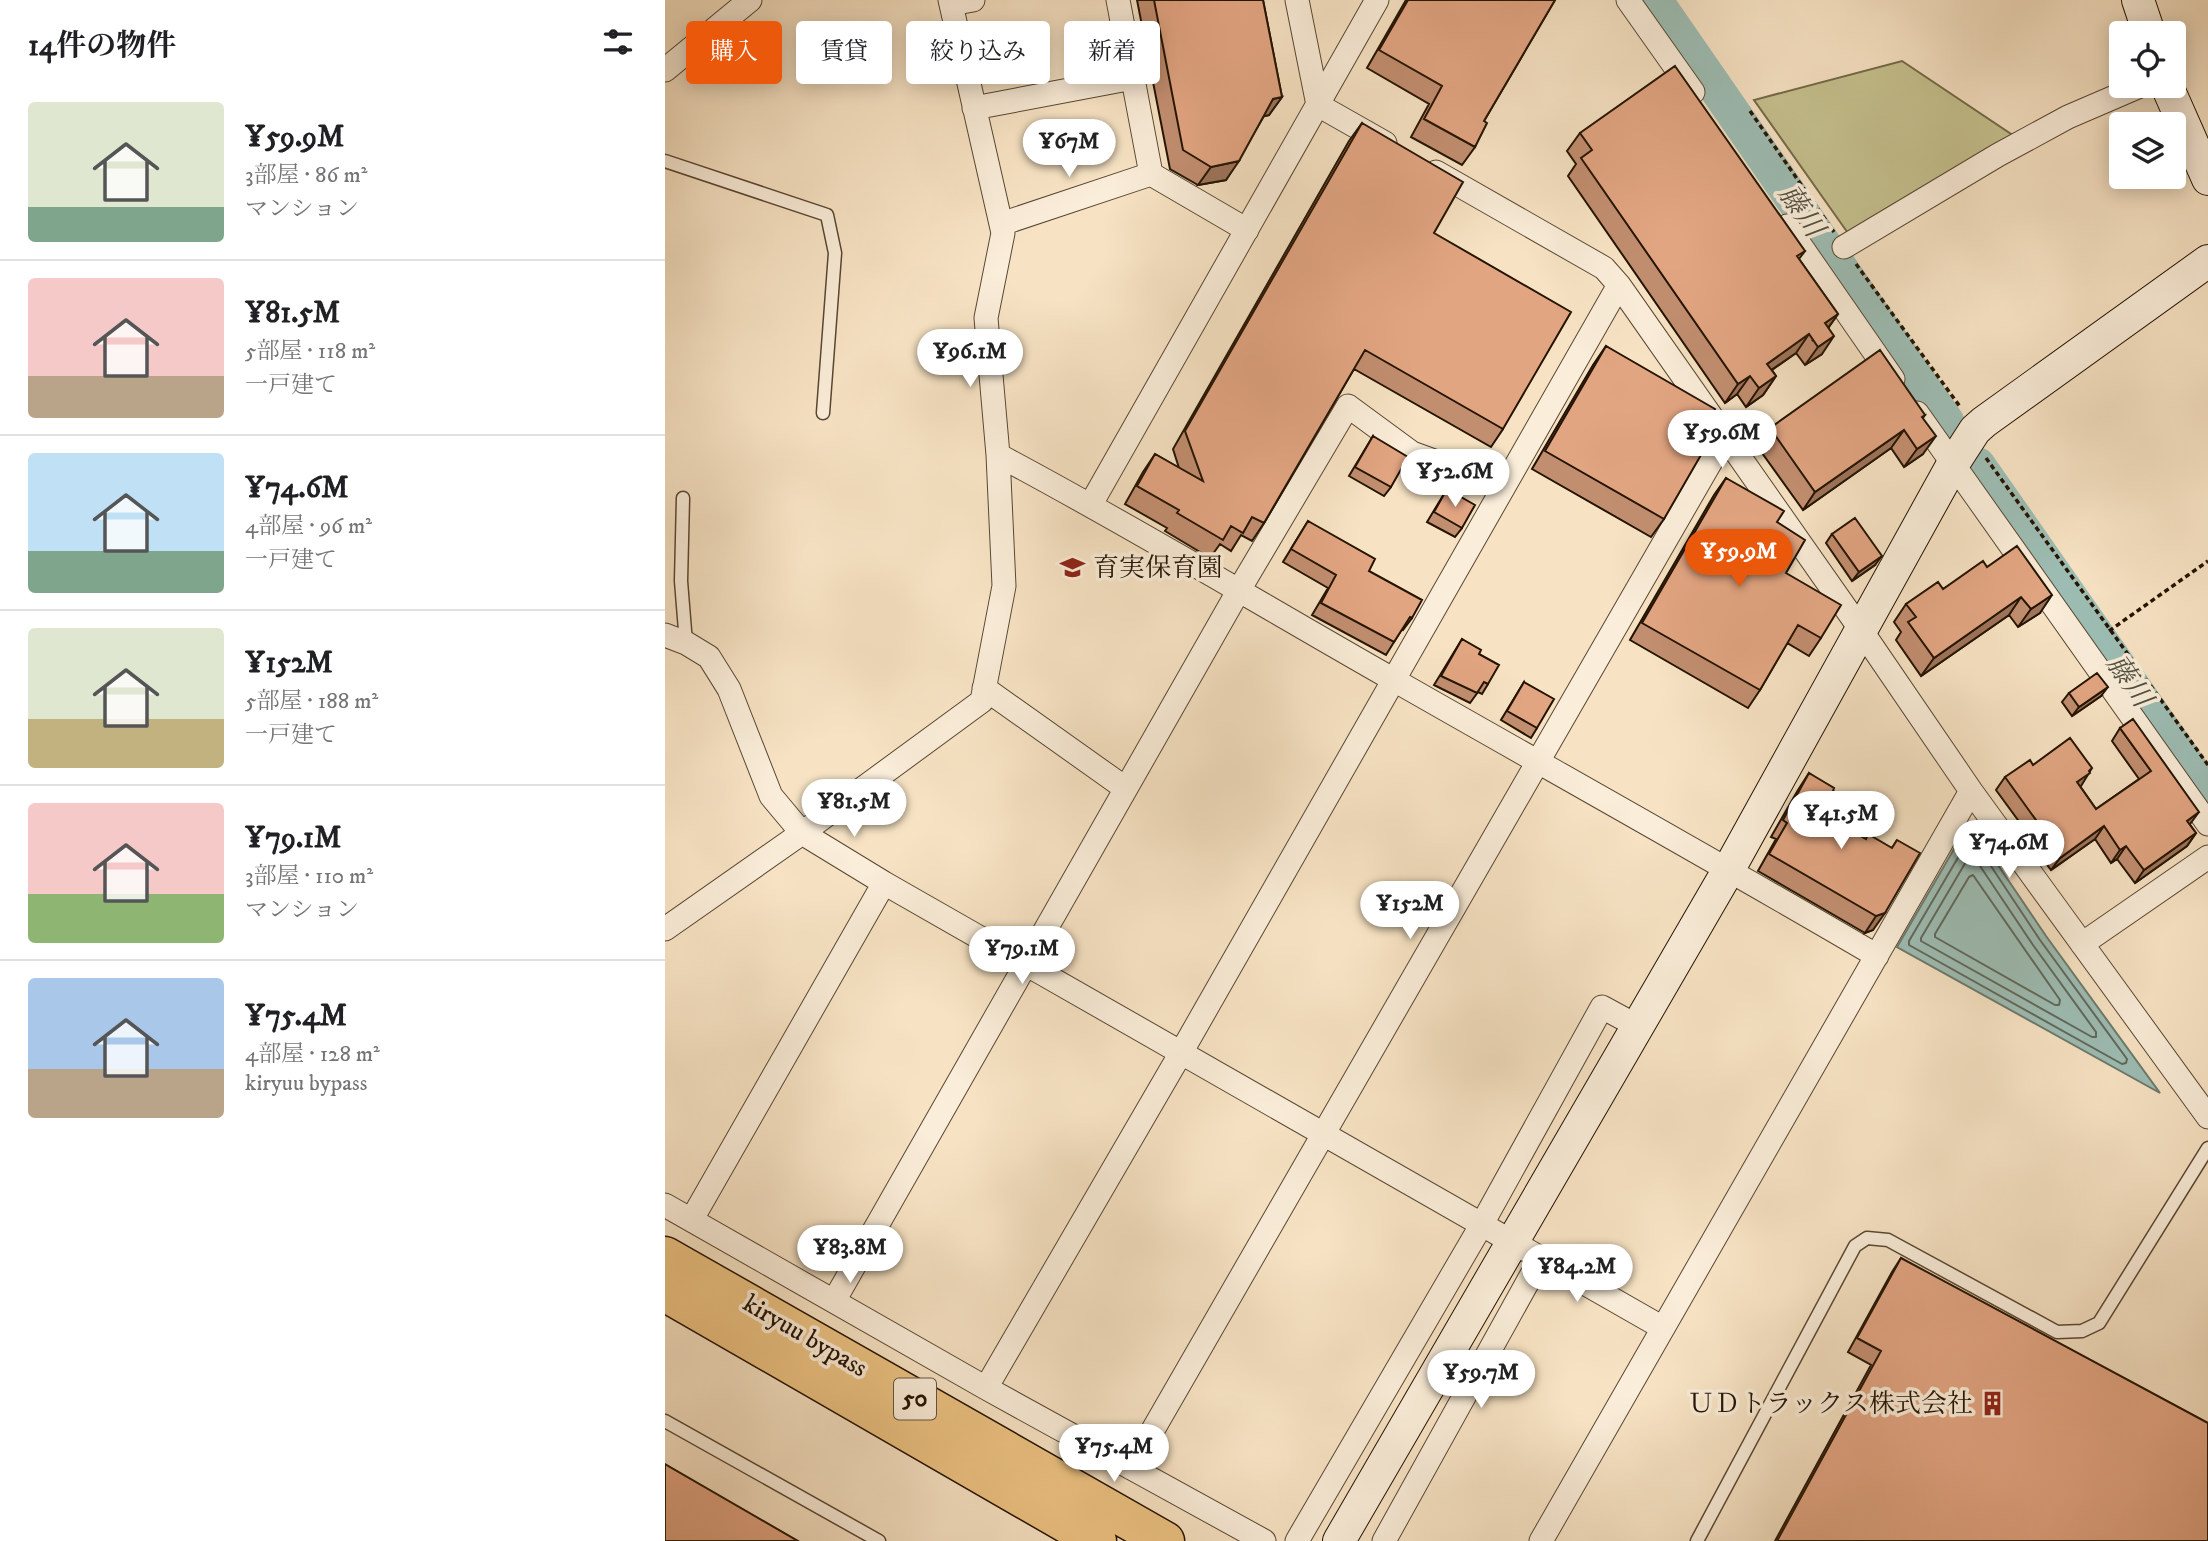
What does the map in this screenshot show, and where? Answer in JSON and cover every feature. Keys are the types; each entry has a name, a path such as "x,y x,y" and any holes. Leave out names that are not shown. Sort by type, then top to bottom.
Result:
{"highway":[{"name":"kiryuu bypass","path":"665,1256 1165,1541"},
{"name":"kiryuu bypass","path":"665,1292 1097,1541"}],"street":[{"path":"665,70 750,0"},
{"path":"665,929 982,701 1004,586 998,455 986,318 1003,233 950,2 973,0"},
{"path":"1118,0 1122,21"},
{"path":"1297,0 1318,105 1604,268 1619,285 1971,791 2208,1117"},
{"path":"1091,504 1377,0"},
{"path":"1629,0 1708,113"},
{"path":"2138,0 2145,21"},
{"path":"974,108 1101,84"},
{"path":"1134,84 1151,174"},
{"path":"1844,247 1997,155 2067,117 2112,98"},
{"path":"2172,98 2208,179"},
{"path":"1001,224 1151,174 1247,230"},
{"path":"1771,204 2208,824"},
{"path":"1339,1541 1729,869 1953,464 1973,434 1984,422 2208,261"},
{"path":"986,1388 1182,1051 1619,285"},
{"path":"834,1301 1238,590 1348,406 1412,453 1503,486"},
{"path":"1131,1468 1725,437"},
{"path":"998,455 1091,504 1877,956"},
{"path":"675,639 709,657 729,689 771,796 802,833 884,883 1663,1328"},
{"path":"984,688 1125,788"},
{"path":"1541,1541 1971,791"},
{"path":"2082,944 2208,857"},
{"path":"692,1219 884,883"},
{"path":"1297,1541 1482,1224 1602,1007 1637,1026"},
{"path":"665,1205 986,1388 1263,1541"},
{"path":"1384,1541 1541,1258"}],"lane":[{"path":"665,161 827,215 835,253 823,413"},
{"path":"675,639 681,581 683,498"},
{"path":"1697,1541 1856,1246 1867,1238 1888,1240 2057,1332 2081,1331 2099,1323 2208,1148"},
{"path":"665,1421 879,1541"}],"path":[{"path":"1750,111 1844,247 1957,401 1973,434 2109,631 2208,765"},
{"path":"2109,631 2208,561"}],"shaded area":[{"path":"1902,61 2017,138 1850,236 1754,100"}],"water":[{"path":"1975,831 2046,936 2160,1093 1897,947 1961,837"}],"building":[{"path":"1154,0 1263,0 1282,97 1273,99 1239,161 1211,167 1183,150"},
{"path":"1408,0 1555,0 1484,121 1487,123 1475,147 1424,119 1442,86 1379,50"},
{"path":"1675,66 1805,251 1797,256 1838,314 1825,323 1834,336 1818,347 1809,334 1767,364 1776,376 1759,388 1750,376 1738,384 1581,158 1592,150 1580,133"},
{"path":"1362,123 1463,182 1434,233 1571,312 1503,429 1365,350 1264,523 1252,517 1243,533 1231,526 1223,540 1137,486 1155,454 1203,481 1185,431"},
{"path":"1606,346 1715,409 1706,424 1716,429 1664,519 1545,451"},
{"path":"1880,350 1925,415 1922,417 1936,436 1917,449 1904,430 1815,492 1770,428"},
{"path":"1373,436 1408,457 1391,487 1355,467"},
{"path":"1726,478 1784,511 1777,522 1805,540 1786,573 1841,605 1821,638 1798,625 1760,690 1642,623"},
{"path":"1447,489 1475,505 1462,528 1434,512"},
{"path":"1855,518 1882,556 1859,572 1832,534"},
{"path":"1308,521 1375,559 1369,571 1422,600 1394,642 1321,603 1336,575 1291,549"},
{"path":"2017,546 2052,595 2031,609 2021,597 1934,658 1908,622 1916,617 1906,604 1938,582 1943,589 1983,561 1987,567"},
{"path":"1462,639 1481,650 1479,654 1499,665 1488,684 1484,682 1477,693 1441,676"},
{"path":"2097,673 2108,687 2079,707 2069,693"},
{"path":"1524,682 1554,699 1537,728 1507,711"},
{"path":"2133,719 2199,812 2187,821 2196,833 2144,870 2126,846 2120,850 2104,826 2060,858 2049,843 2051,841 2005,777 2030,760 2033,765 2070,738 2092,768 2090,773 2077,782 2096,809 2151,771 2120,728"},
{"path":"1809,773 1846,798 1833,820 1866,839 1868,834 1892,848 1897,840 1920,853 1885,913 1876,916 1769,854 1787,823 1783,820"},
{"name":"ＵＤトラックス株式会社","path":"1901,1258 2208,1423 2208,1541 1777,1541 1881,1351 1857,1338"},
{"path":"665,1464 798,1541 665,1541"}],"waterway":[{"name":"藤川","path":"1655,0 1947,422"},
{"name":"藤川","path":"1978,465 2208,794"}],"place":[{"name":"育実保育園","path":"1073,568"},
{"name":"ＵＤトラックス株式会社","path":"1993,1404"}]}
